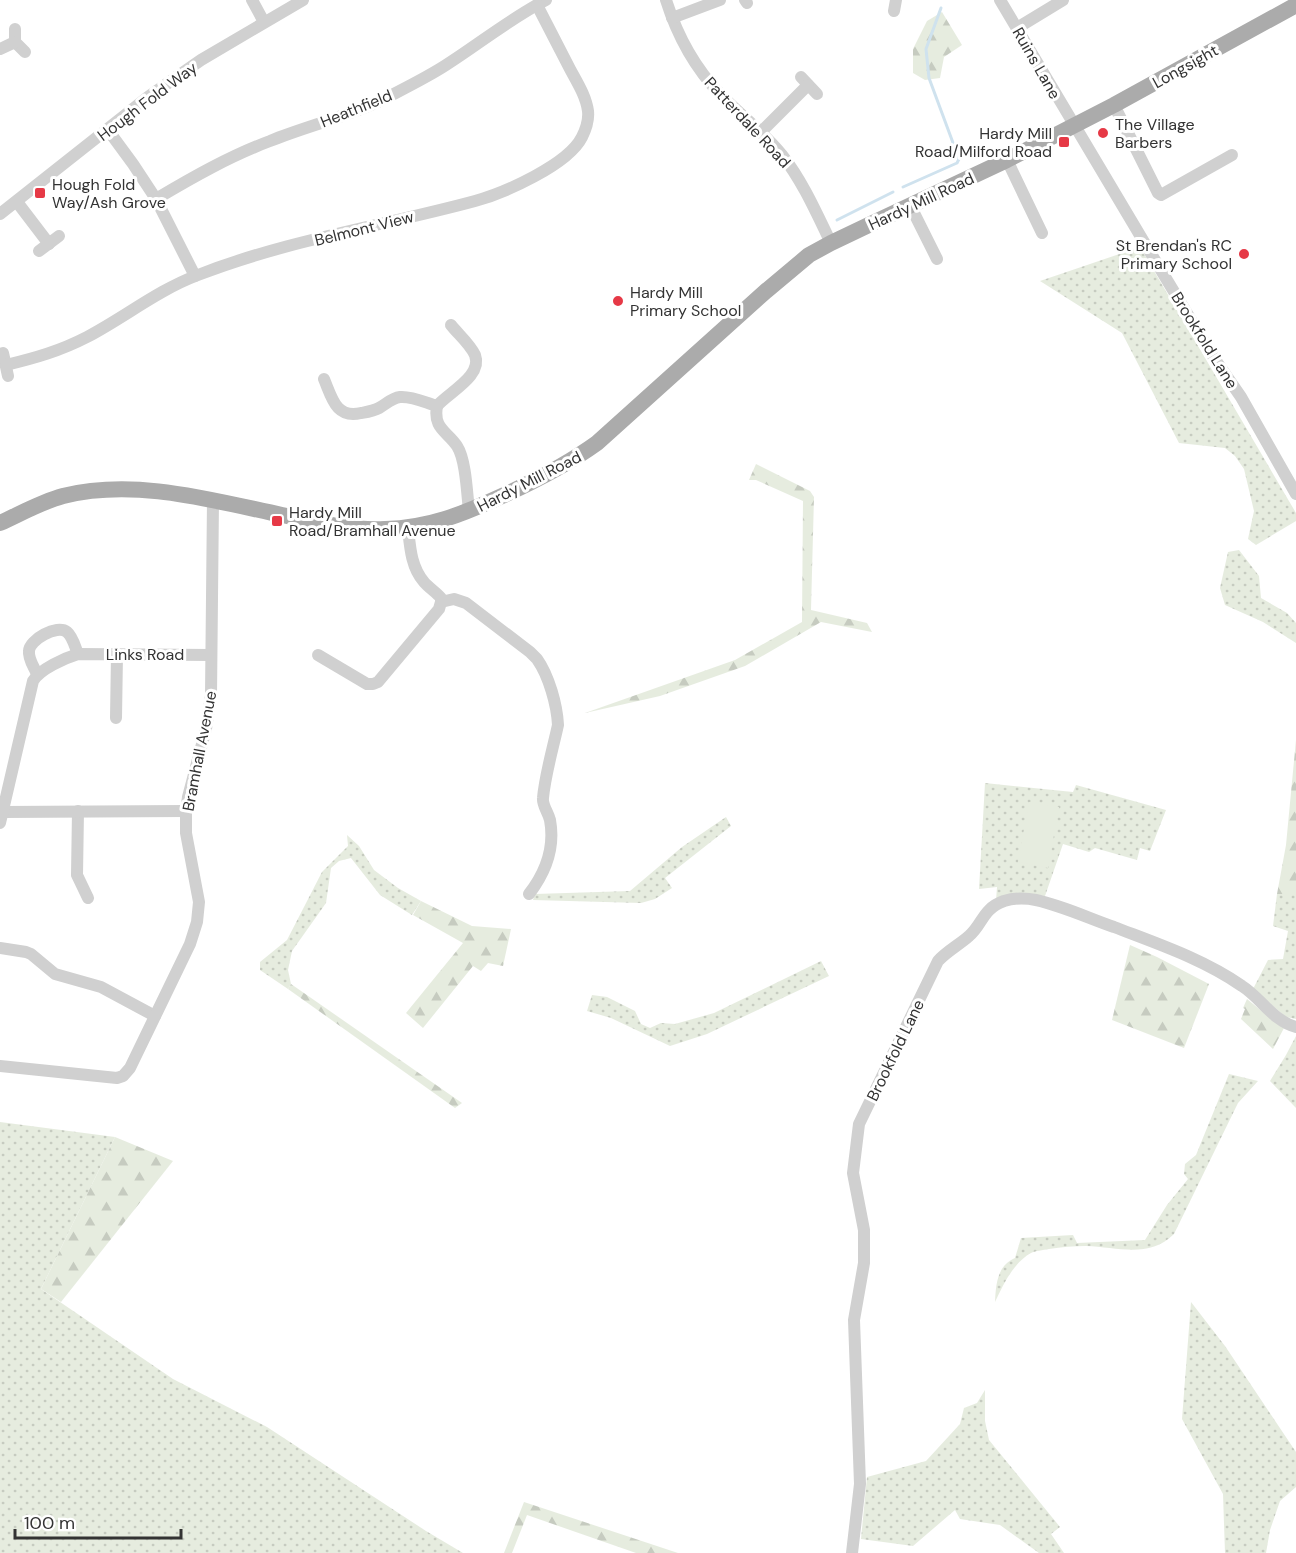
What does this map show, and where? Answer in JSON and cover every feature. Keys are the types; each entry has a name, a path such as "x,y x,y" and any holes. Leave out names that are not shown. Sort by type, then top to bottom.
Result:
{"main road":[{"name":"Longsight","path":"1074,126 1296,5"},
{"name":"Hardy Mill Road","path":"0,523 61,497 116,489 162,492 213,500 323,524 363,529 384,530 433,524 469,511 553,471 597,443 773,284 809,255 1074,126"}],"street":[{"path":"252,0 264,22"},
{"name":"Hough Fold Way","path":"0,214 148,97 201,60 303,0"},
{"name":"Patterdale Road","path":"666,0 680,38 706,78 782,155 808,194 831,243"},
{"path":"672,18 720,0"},
{"name":"Ruins Lane","path":"1000,0 1074,126"},
{"path":"1017,28 1063,0"},
{"name":"Heathfield","path":"156,199 234,155 382,99 444,67 541,2"},
{"name":"Belmont View","path":"6,365 52,354 88,337 144,302 195,276 224,265 275,249 483,199 520,184 566,156 583,135 588,111 541,2"},
{"path":"15,29 15,42 26,52"},
{"path":"0,49 15,42"},
{"path":"761,132 809,85"},
{"path":"1114,105 1158,194 1161,195 1232,155"},
{"name":"Brookfold Lane","path":"1074,126 1214,358 1241,397 1296,494"},
{"path":"108,130 156,199 195,276"},
{"path":"1007,160 1042,233"},
{"path":"17,202 49,244"},
{"path":"910,205 937,259"},
{"path":"451,325 458,342 474,353 475,371 437,406 436,413 441,429 461,452 469,511"},
{"path":"324,379 334,390 336,405 347,414 353,415 374,410 401,397 437,406"},
{"name":"Bramhall Avenue","path":"0,1066 117,1078 123,1076 130,1068 190,944 197,922 199,902 186,833 186,811 211,695 213,500"},
{"path":"318,655 367,684 373,684 378,682 439,609 441,602 439,595 424,583 416,570 411,555 408,528"},
{"path":"441,602 461,600 484,616 537,659 549,683 558,725 542,801 549,817 551,844 540,879 530,894"},
{"path":"78,654 69,634 60,629 54,629 34,641 29,648 28,653 37,674 33,681 1,818 78,812 186,811"},
{"name":"Links Road","path":"37,674 78,654 212,655"},
{"path":"114,715 117,654"},
{"path":"78,812 77,875 84,897 101,903"},
{"name":"Brookfold Lane","path":"852,1553 860,1484 854,1320 864,1263 864,1230 853,1173 859,1124 938,961 945,953 972,934 983,916 1001,902 1034,900 1070,910 1174,949 1244,987 1276,1017 1296,1027"},
{"path":"0,948 31,954 55,974 101,987 155,1016"}],"green space":[{"path":"942,12 962,45 944,57 940,78 925,80 913,73 913,49 927,21"},
{"path":"1140,247 1296,513 1296,521 1256,545 1248,539 1254,511 1244,469 1235,456 1225,448 1179,443 1122,333 1040,281"},
{"path":"756,464 810,491 814,497 811,610 867,623 872,632 821,622 745,666 660,696 585,713 735,660 802,622 803,501 756,480 749,480"},
{"path":"1239,550 1259,576 1261,598 1287,613 1296,623 1296,643 1263,622 1225,605 1220,588 1228,552"},
{"path":"1296,740 1296,894 1277,894 1286,845"},
{"path":"985,783 1073,792 1076,785 1166,810 1150,851 1140,848 1137,860 1095,848 1089,852 1063,844 1045,896 1019,894 996,901 997,887 979,889"},
{"path":"1029,802 1059,807 1048,868 1018,862"},
{"path":"726,817 731,826 665,878 672,888 655,899 641,903 533,900 535,894 630,891 682,847"},
{"path":"347,835 359,846 374,870 398,888 421,901 412,915 380,895 351,858 339,861 331,868 326,903 292,951 288,970 291,984 288,989 260,970 260,962 287,940 322,872 348,846"},
{"path":"1277,894 1296,894 1296,1019 1286,1017 1253,989 1268,960 1283,959 1288,931 1273,926"},
{"path":"421,901 472,926 511,929 503,966 488,963 481,971 473,966 423,1028 406,1013 463,943 413,915"},
{"path":"1130,945 1209,984 1184,1048 1112,1020"},
{"path":"821,961 829,976 707,1034 670,1046 611,1018 587,1011 592,995 607,997 635,1011 641,1024 650,1028 661,1023 675,1024 714,1013"},
{"path":"291,984 462,1103 455,1108 288,989"},
{"path":"1247,999 1284,1028 1273,1049 1241,1019"},
{"path":"1296,1036 1296,1108 1270,1081"},
{"path":"1229,1074 1258,1081 1238,1103 1174,1234 1154,1247 1144,1249 1081,1246 1033,1252 1014,1268 995,1302 1001,1271 1009,1261 1015,1258 1021,1238 1073,1235 1077,1243 1145,1240 1167,1205 1188,1179 1184,1174 1185,1164 1196,1155"},
{"path":"0,1122 115,1137 41,1289 173,1379 267,1427 463,1553 0,1553"},
{"path":"115,1137 173,1161 61,1302 41,1289"},
{"path":"1191,1302 1225,1346 1296,1452 1296,1487 1280,1501 1270,1530 1266,1553 1225,1553 1223,1494 1182,1419"},
{"path":"985,1390 985,1421 989,1440 1060,1527 1051,1534 1064,1553 1039,1553 1000,1525 960,1519 955,1510 913,1546 861,1539 867,1477 926,1461 960,1424 964,1408 977,1403"},
{"path":"524,1502 678,1553 636,1553 527,1515 512,1553 504,1553"}],"waterway":[{"path":"903,187 957,163 959,159 929,78 926,49 941,8"},
{"path":"837,220 893,192"}],"place":[{"name":"The Village Barbers","path":"1103,133"},
{"name":"Hardy Mill Road/Milford Road","path":"1064,142"},
{"name":"Hough Fold Way/Ash Grove","path":"40,193"},
{"name":"St Brendan's RC Primary School","path":"1244,254"},
{"name":"Hardy Mill Primary School","path":"618,301"},
{"name":"Hardy Mill Road/Bramhall Avenue","path":"277,521"}]}
